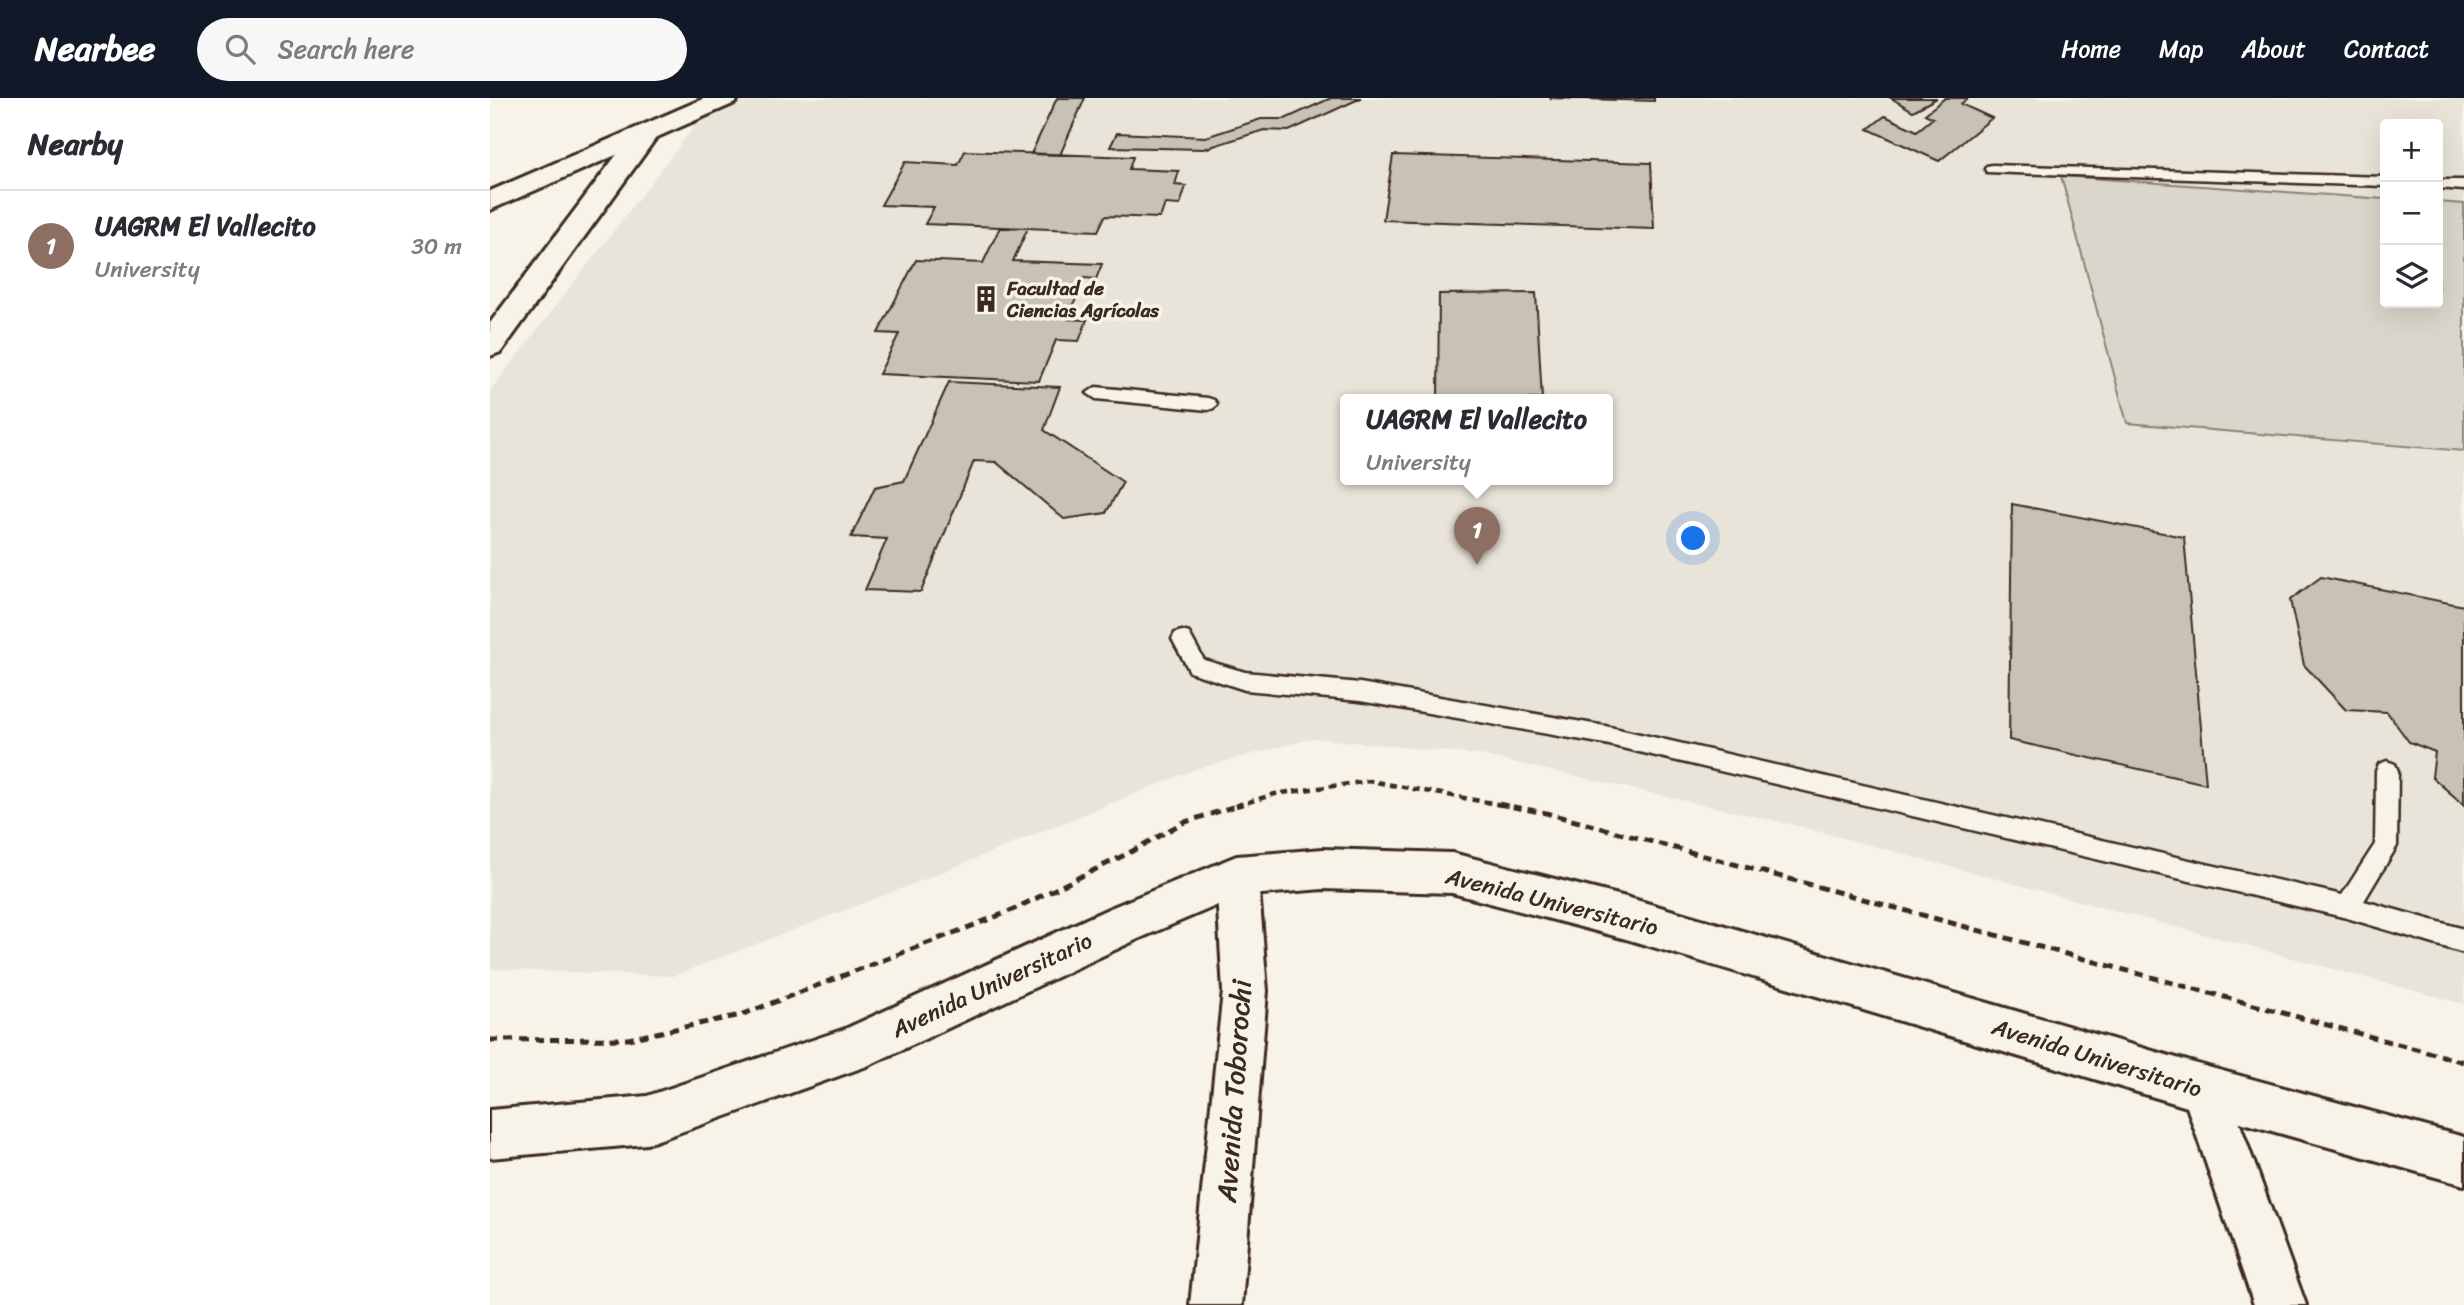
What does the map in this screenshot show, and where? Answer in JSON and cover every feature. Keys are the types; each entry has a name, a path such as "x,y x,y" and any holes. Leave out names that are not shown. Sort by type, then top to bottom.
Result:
{"street":[{"path":"490,201 726,98"},
{"path":"490,345 645,135"},
{"name":"Avenida Universitario","path":"490,1134 647,1120 851,1050 1124,924 1237,876 1322,869 1452,873 1626,918 2204,1089 2464,1161"},
{"name":"Avenida Toborochi","path":"1216,1305 1245,991 1237,876"},
{"path":"2204,1089 2280,1305"}],"lane":[{"path":"1993,169 2380,182"},
{"path":"2443,184 2464,185"},
{"path":"1096,393 1208,404"},
{"path":"1182,639 1198,666 1245,681 1360,692 1605,735 2347,907 2464,940"},
{"path":"2347,907 2386,845 2387,771"}],"shaded area":[{"path":"750,98 2464,98 2464,1004 1798,826 1480,755 1313,738 1193,770 913,884 673,976 490,969 490,391 700,119"},
{"path":"2061,176 2380,199 2380,308 2443,308 2443,202 2464,204 2464,451 2127,423"}],"building":[{"path":"1057,98 1085,98 1060,155 1031,154"},
{"path":"1331,98 1361,98 1289,131 1264,130 1204,149 1110,147 1117,133 1206,137 1261,119 1285,119"},
{"path":"1549,98 1654,98 1654,101"},
{"path":"1891,98 1937,98 1913,111"},
{"path":"1945,98 1968,98 1961,104 1992,118 1939,161 1868,129 1885,116 1917,131 1933,118 1925,114"},
{"name":"Facultad de Ciencias Agrícolas","path":"965,151 1133,157 1129,169 1179,171 1175,185 1186,186 1180,205 1165,204 1160,218 1105,216 1098,231 925,224 934,207 881,205 905,162 958,165"},
{"path":"1393,155 1651,163 1654,229 1383,220"},
{"name":"Facultad de Ciencias Agrícolas","path":"1000,227 1028,228 1013,261 1102,264 1096,279 1084,278 1068,319 1087,320 1079,341 1056,340 1039,381 879,374 899,334 878,333 916,260 983,263"},
{"path":"1536,293 1542,394 1438,394 1439,294"},
{"path":"949,382 1060,387 1044,430 1123,482 1106,513 1064,519 996,462 974,461 921,592 865,590 887,539 851,537 875,487 904,481"},
{"path":"2012,504 2184,537 2206,784 2009,740"},
{"path":"2321,577 2464,606 2464,805 2432,777 2435,752 2409,742 2387,712 2346,710 2304,665 2290,600"}],"place":[{"name":"Facultad de Ciencias Agrícolas","path":"986,299"},
{"name":"UAGRM El Vallecito","path":"1477,565"}]}
